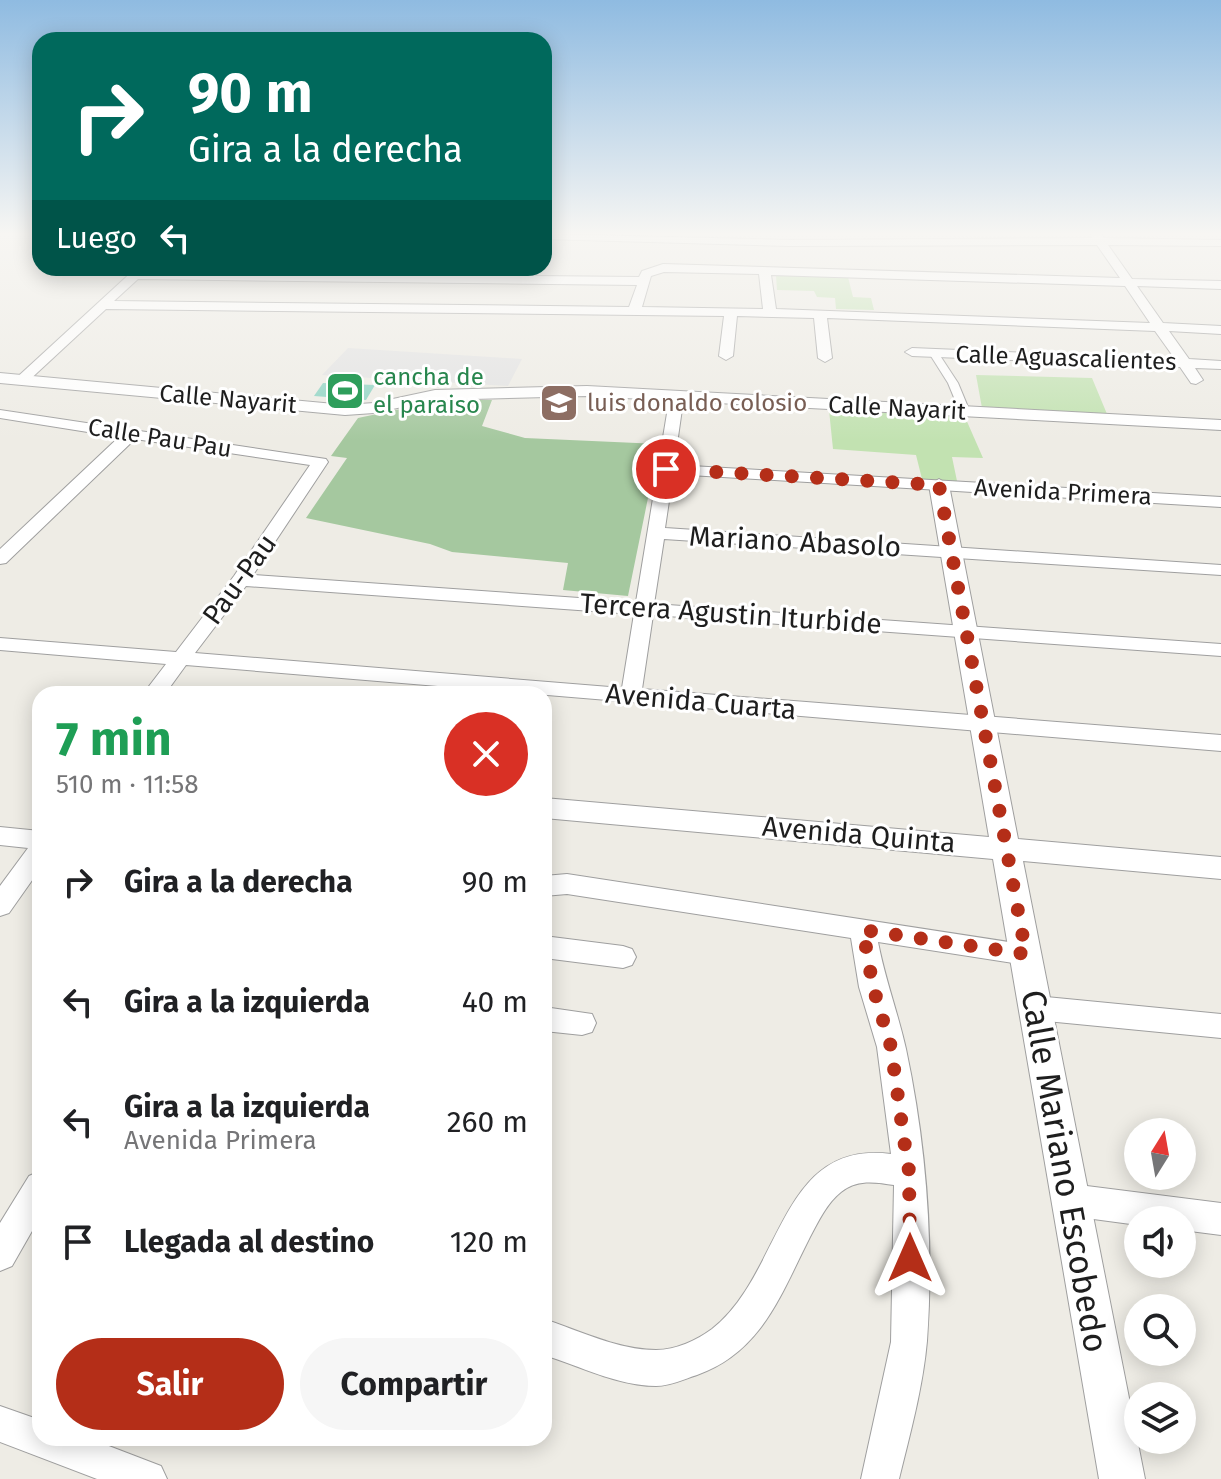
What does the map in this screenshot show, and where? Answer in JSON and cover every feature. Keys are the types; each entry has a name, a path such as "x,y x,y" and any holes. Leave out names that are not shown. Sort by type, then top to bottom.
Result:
{"street":[{"path":"0,399 105,305 138,303"},
{"path":"549,303 634,311 820,315 910,340 1161,327 1221,330"},
{"path":"634,311 636,303"},
{"path":"769,303 770,313"},
{"path":"1144,303 1196,380"},
{"path":"726,356 731,312"},
{"path":"820,315 825,358"},
{"name":"Calle Aguascalientes","path":"910,340 934,353 1221,365"},
{"path":"934,353 953,383 965,412"},
{"name":"Calle Nayarit","path":"0,378 345,410 374,408 415,397 587,391 1221,425"},
{"path":"631,694 677,395"},
{"name":"Calle Pau Pau","path":"0,414 320,462"},
{"path":"0,559 132,433"},
{"name":"Pau-Pau","path":"160,686 241,580 320,462"},
{"name":"Avenida Primera","path":"666,469 1221,502"},
{"name":"Calle Mariano Escobedo","path":"939,485 1122,1479"},
{"name":"Mariano Abasolo","path":"655,533 1221,570"},
{"name":"Tercera Agustin Iturbide","path":"241,580 1221,650"},
{"name":"Avenida Cuarta","path":"0,644 528,686"},
{"name":"Avenida Cuarta","path":"552,688 1221,743"},
{"name":"Avenida Quinta","path":"552,809 1221,868"},
{"path":"0,836 32,839"},
{"path":"0,906 32,861"},
{"path":"552,885 567,884 1026,954"},
{"path":"863,930 873,987 891,1047 909,1171 909,1342 880,1479"},
{"path":"552,948 623,957"},
{"path":"1036,1008 1221,1026"},
{"path":"552,1020 582,1023"},
{"path":"552,1339 645,1366 667,1368 714,1351 745,1327 774,1283 809,1204 828,1180 858,1166 909,1171"},
{"path":"0,1254 32,1200"},
{"path":"1071,1200 1221,1219"},
{"path":"0,1424 32,1434"},
{"path":"68,1446 148,1479"}],"green space":[{"path":"835,303 872,303 874,310 836,309"},
{"path":"976,375 1092,378 1107,414 982,408"},
{"path":"443,400 492,400 482,426 525,438 659,444 628,596 563,590 568,563 452,552 430,544 306,518 347,458 331,456 358,418"},
{"path":"829,410 965,417 983,458 952,457 957,481 922,479 916,455 833,449"}],"shaded area":[{"path":"348,348 522,359 508,386 322,375"},
{"name":"cancha de el paraiso","path":"323,383 375,385 366,400 314,396"}],"place":[{"name":"cancha de el paraiso","path":"345,391"},
{"name":"luis donaldo colosio","path":"559,403"}],"route":[{"path":"666,469 939,485 1026,954 863,930 873,987 891,1047 909,1171 910,1258"}]}
